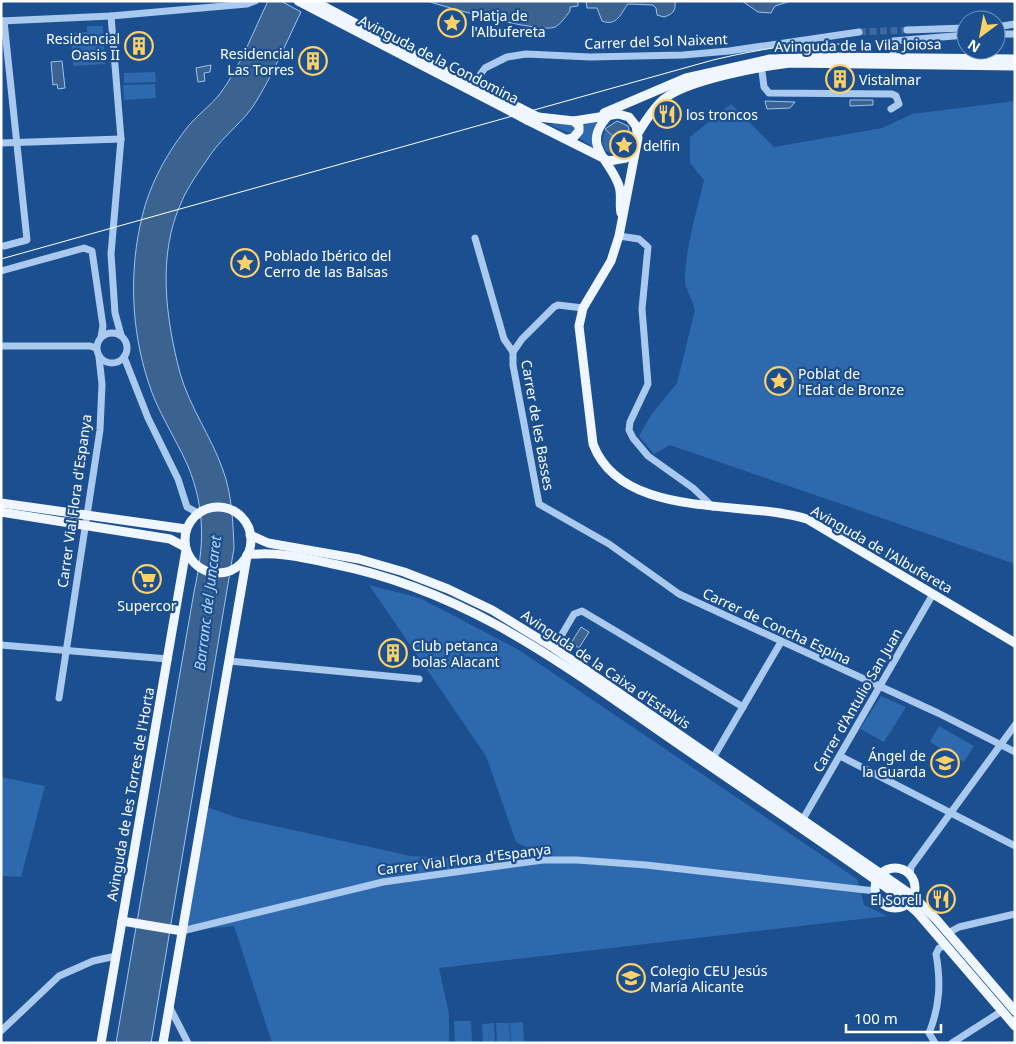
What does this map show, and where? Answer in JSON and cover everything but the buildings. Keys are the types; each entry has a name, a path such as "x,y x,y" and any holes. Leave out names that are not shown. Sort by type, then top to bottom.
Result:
{"main road":[{"name":"Avinguda de la Condomina","path":"306,3 516,110 538,117 574,121 609,116"},
{"name":"Avinguda de la Vila Joiosa","path":"592,118 686,78 761,64 1015,59"},
{"name":"Avinguda de la Vila Joiosa","path":"892,61 1015,66"},
{"name":"Avinguda de la Vila Joiosa","path":"638,133 657,107 674,93 761,64"},
{"name":"Avinguda de la Vila Joiosa","path":"609,116 624,104"},
{"name":"Avinguda de la Condomina","path":"516,110 527,120 602,157"},
{"path":"636,145 630,154 613,162 602,157 598,151 596,135 609,116 618,114 629,117 636,126 638,133"},
{"path":"568,139 573,138 579,131 579,126 574,121"},
{"name":"Avinguda de l'Albufereta","path":"638,133 620,236 611,260 583,308 579,334 591,428 597,455 618,478 637,488 678,501 714,507 771,510 807,520 1015,643"},
{"name":"Avinguda de la Condomina","path":"585,149 614,175"},
{"name":"Avinguda de l'Albufereta","path":"602,157 620,188 622,221"},
{"path":"1,503 170,539 186,548 196,565 213,573 226,572 237,567 247,555"},
{"path":"163,1043 250,535 247,525 237,513 230,509 216,506 198,513 186,529 186,548"},
{"path":"1,512 186,529"},
{"name":"Avinguda de la Caixa d'Estalvis","path":"250,535 268,543 359,559 448,588 492,610 554,648 803,819 910,900"},
{"name":"Avinguda de les Torres de l'Horta","path":"101,1043 186,548"},
{"name":"Avinguda de la Caixa d'Estalvis","path":"247,555 266,552 357,568 412,585 487,618 549,656 879,877"},
{"path":"891,869 908,871 914,883 910,900 896,908 885,905 877,896 875,890 879,877 891,869"},
{"path":"910,900 948,933 1013,1007"},
{"path":"910,900 945,946 1015,1026"},
{"name":"Carrer Vial Flora d'Espanya","path":"122,921 182,931"}],"street":[{"path":"4,246 27,240 3,21 110,16 255,1"},
{"path":"1,271 84,248 92,252 103,326 96,348 99,356 113,363 124,357 128,346 121,335 116,313 111,254 121,139 110,16"},
{"path":"907,30 956,28"},
{"name":"Carrer del Sol Naixent","path":"474,90 485,68 508,57 526,54 590,57 683,55 729,51 859,32"},
{"path":"892,61 893,41 956,36"},
{"name":"Avinguda de la Vila Joiosa","path":"761,64 764,87 769,93 892,94 896,96 899,104 891,109"},
{"path":"1,143 121,139"},
{"path":"620,236 639,239 648,247 642,309 648,384 630,422 629,430 648,456 693,488 714,507"},
{"name":"Carrer de les Basses","path":"475,238 504,340 513,352 513,365 539,504"},
{"path":"513,352 522,338 554,307 558,305 583,308"},
{"path":"100,337 109,332 116,313"},
{"path":"109,332 121,335"},
{"path":"1,346 90,346 96,348"},
{"name":"Carrer Vial Flora d'Espanya","path":"59,698 100,430 102,384 99,356"},
{"path":"124,357 148,418 178,479 187,507 198,513"},
{"name":"Carrer de Concha Espina","path":"539,504 609,544 679,594 879,688 938,713 1015,752"},
{"name":"Carrer d'Antulio San Juan","path":"803,819 933,594"},
{"path":"554,648 574,614 582,611 743,707"},
{"path":"713,758 781,642"},
{"path":"1,645 168,658"},
{"path":"229,661 420,679"},
{"path":"908,871 1015,725"},
{"path":"840,756 1015,846"},
{"name":"Carrer Vial Flora d'Espanya","path":"182,931 383,882 543,860 646,864 875,890"},
{"path":"948,933 959,927 1015,914"},
{"path":"935,1043 929,1033 939,1007 939,971 936,954 939,948 945,946"},
{"path":"1,1030 59,976 93,961 116,956"},
{"path":"169,1006 188,1043"},
{"path":"952,1043 1002,1011"}],"shaded area":[{"path":"87,26 103,26 105,64 73,66 71,33 87,32"},
{"path":"155,72 156,82 124,83 124,73"},
{"path":"876,74 899,75 899,85 876,84"},
{"path":"155,84 156,98 124,100 123,85"},
{"path":"1015,101 1015,564 670,445 654,454 639,436 651,415 677,383 695,310 685,281 687,256 704,180 690,163 690,137 731,104 774,147 882,128 912,114"},
{"path":"599,121 594,148 579,138 583,125"},
{"path":"548,124 573,125 576,128 571,134"},
{"path":"605,129 619,139 631,138 627,148 615,155 605,151 602,143"},
{"path":"369,585 420,598 519,650 857,879 864,905 887,916 439,968 449,1014 449,1043 272,1043 234,926 182,931 204,806 238,818 411,856 528,862 534,851 516,842 486,756"},
{"path":"881,696 906,707 884,742 860,729"},
{"path":"939,726 974,746 964,762 930,742"},
{"path":"1,777 45,786 21,877 1,876"},
{"path":"454,1021 471,1021 472,1043 455,1043"},
{"path":"523,1022 524,1043 511,1043 510,1023"},
{"path":"494,1023 495,1043 483,1043 482,1024"},
{"path":"496,1023 509,1023 510,1043 497,1043"}],"water":[{"name":"Barranc del Juncaret","path":"268,1 281,1 301,12 275,67 252,108 216,147 187,190 173,223 169,244 166,288 175,352 184,386 213,445 226,479 232,509 234,548 151,1043 116,1043 200,559 202,529 194,482 161,413 142,361 135,320 134,299 135,258 138,237 145,204 161,168 174,145 190,124 216,99 227,84 240,62"},
{"path":"427,1 578,1 578,6 570,7 570,11 557,26 547,28 493,19"},
{"path":"586,1 675,1 675,4 673,12 664,17 657,15 656,8 653,5 628,4 615,21 607,22 602,21 597,8 587,8"},
{"path":"742,1 791,1 775,6 771,13 758,12"},
{"path":"62,61 65,88 58,89 57,84 53,85 51,62"},
{"path":"211,65 210,72 204,73 205,81 198,82 196,68"},
{"path":"850,100 873,100 873,105 850,106"},
{"path":"765,101 795,102 790,108 767,109"},
{"path":"617,121 628,126 631,138 614,137 605,129"},
{"path":"581,627 589,632 579,648 571,643"}],"tunnel":[{"path":"859,32 907,30"}],"tram line":[{"path":"1,259 713,60 799,45 851,45"}],"place":[{"name":"Platja de l'Albufereta","path":"452,23"},
{"name":"Residencial Oasis II","path":"139,46"},
{"name":"Residencial Las Torres","path":"313,61"},
{"name":"Vistalmar","path":"840,79"},
{"name":"los troncos","path":"667,114"},
{"name":"delfin","path":"624,145"},
{"name":"Poblado Ibérico del Cerro de las Balsas","path":"245,263"},
{"name":"Poblat de l'Edat de Bronze","path":"779,381"},
{"name":"Supercor","path":"147,579"},
{"name":"Club petanca bolas Alacant","path":"393,653"},
{"name":"Ángel de la Guarda","path":"945,763"},
{"name":"El Sorell","path":"941,899"},
{"name":"Colegio CEU Jesús María Alicante","path":"631,978"}]}
